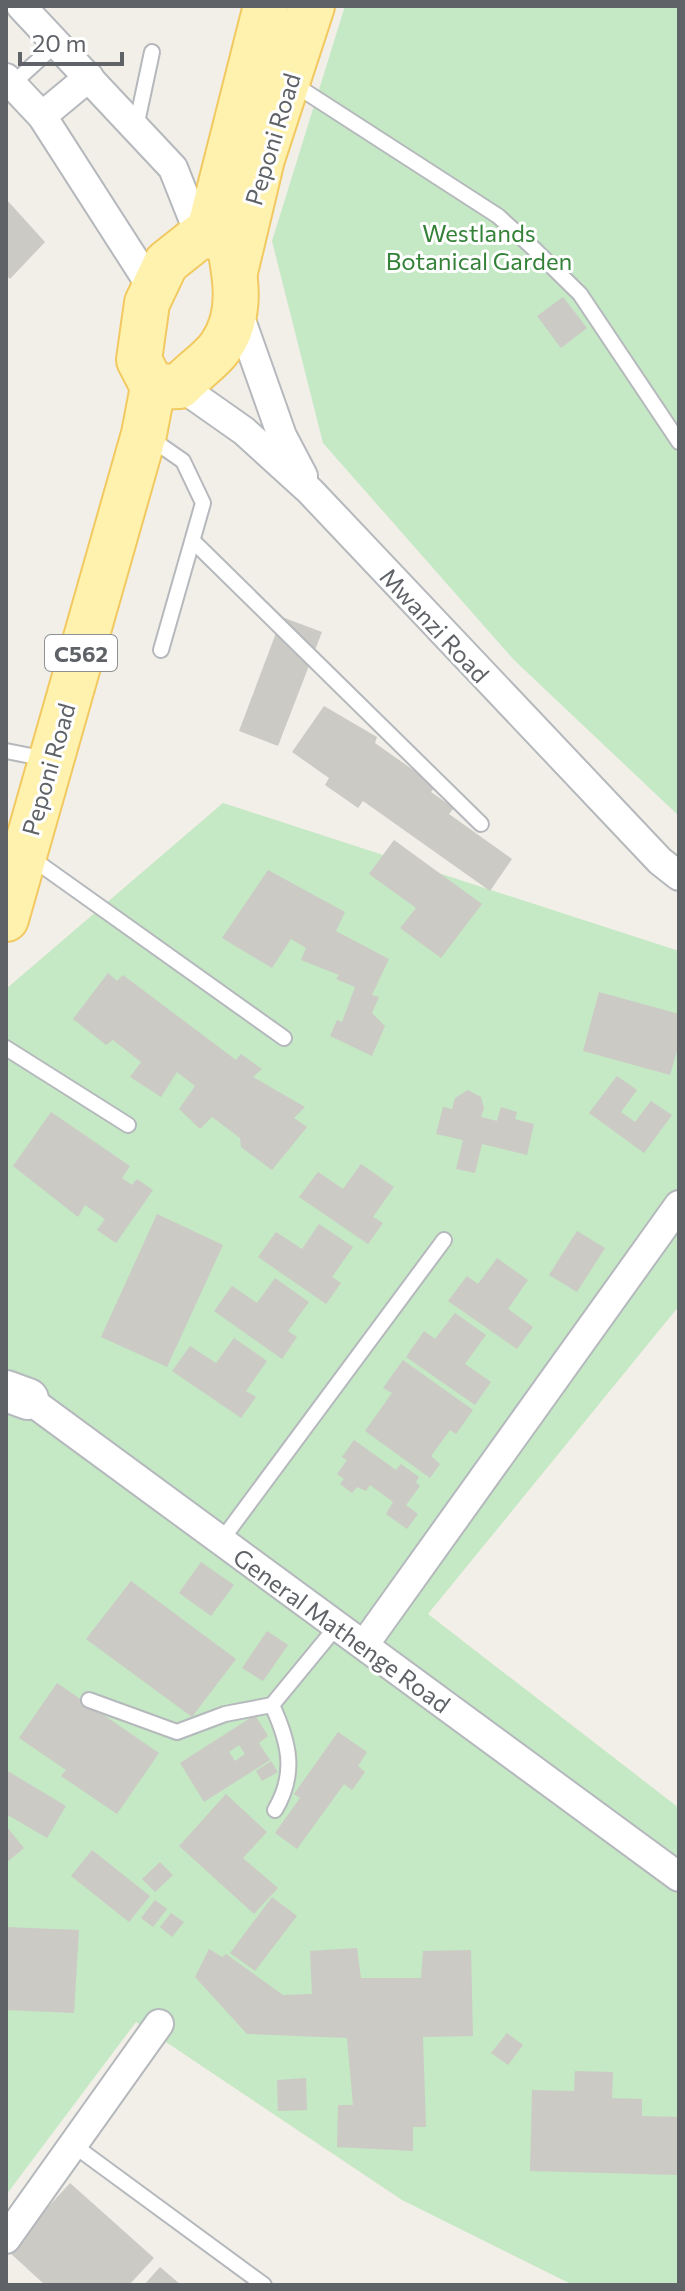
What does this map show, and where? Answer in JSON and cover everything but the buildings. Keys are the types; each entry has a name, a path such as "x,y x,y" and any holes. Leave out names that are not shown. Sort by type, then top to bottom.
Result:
{"main road":[{"name":"Peponi Road","path":"204,236 266,6"},
{"name":"Peponi Road","path":"6,919 144,434 167,386 221,347 236,291 262,159 312,6"},
{"path":"167,386 139,360 147,303 166,263 204,236 228,237 236,291"}],"street":[{"path":"21,6 173,168 204,236"},
{"path":"42,116 89,77"},
{"path":"8,84 42,116 153,289"},
{"path":"236,291 282,436 310,491"},
{"name":"Mwanzi Road","path":"167,386 244,431 310,491 442,635 660,861 679,876"},
{"path":"364,1645 679,1205"},
{"name":"General Mathenge Road","path":"13,1391 679,1877"},
{"path":"6,2239 71,2143 159,2024"}],"lane":[{"path":"8,84 56,44"},
{"path":"136,128 152,52"},
{"path":"293,67 498,216 580,294 679,442"},
{"path":"144,434 183,461 203,503 161,650"},
{"path":"194,542 481,824"},
{"path":"6,751 51,760"},
{"path":"25,853 284,1038"},
{"path":"6,1048 128,1125"},
{"path":"221,1541 444,1240"},
{"path":"89,1700 177,1732 225,1714 272,1705 337,1626"},
{"path":"272,1705 285,1732 291,1770 285,1793 275,1810"},
{"path":"71,2143 264,2285"}],"green space":[{"name":"Westlands Botanical Garden","path":"345,6 679,6 679,816 514,660 323,443 272,241"},
{"path":"223,803 679,951 679,1306 428,1614 679,1808 679,2285 573,2285 402,2200 136,2022 6,2195 6,989"}]}
